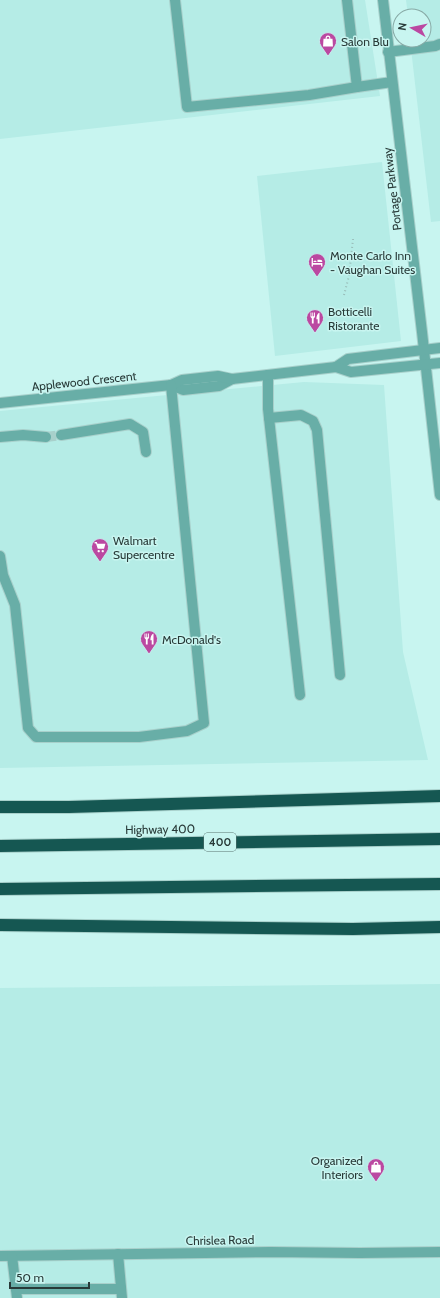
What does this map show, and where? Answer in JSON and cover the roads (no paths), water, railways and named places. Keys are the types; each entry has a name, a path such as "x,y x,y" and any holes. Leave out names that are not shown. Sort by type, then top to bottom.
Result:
{"highway":[{"path":"0,808 84,807 440,796"},
{"name":"Highway 400","path":"0,846 440,839"},
{"path":"0,889 440,884"},
{"path":"0,924 353,929 440,927"},
{"path":"353,929 440,935"}],"street":[{"path":"176,0 187,107 308,95 392,82"},
{"path":"347,0 357,87"},
{"name":"Portage Parkway","path":"382,0 426,364 440,495"},
{"path":"388,52 440,44"},
{"name":"Applewood Crescent","path":"336,367 348,359 440,348"},
{"name":"Applewood Crescent","path":"0,403 171,385 182,380 218,376 232,379 336,367 351,372 440,363"},
{"path":"268,375 269,418 300,695"},
{"path":"0,556 3,576 15,605 28,728 36,737 139,737 187,731 204,723 171,385"},
{"path":"269,418 301,415 313,421 317,430 340,675"},
{"path":"61,435 130,424 143,432 146,452"},
{"path":"0,437 23,435 46,437"},
{"name":"Chrislea Road","path":"0,1256 440,1252"},
{"path":"12,1256 17,1294 122,1293 118,1254"}],"tunnel":[{"path":"46,437 61,435"}],"place":[{"name":"Salon Blu","path":"328,56"},
{"name":"Monte Carlo Inn - Vaughan Suites","path":"317,277"},
{"name":"Botticelli Ristorante","path":"315,333"},
{"name":"Walmart Supercentre","path":"100,562"},
{"name":"McDonald's","path":"149,654"},
{"name":"Organized Interiors","path":"376,1182"}]}
